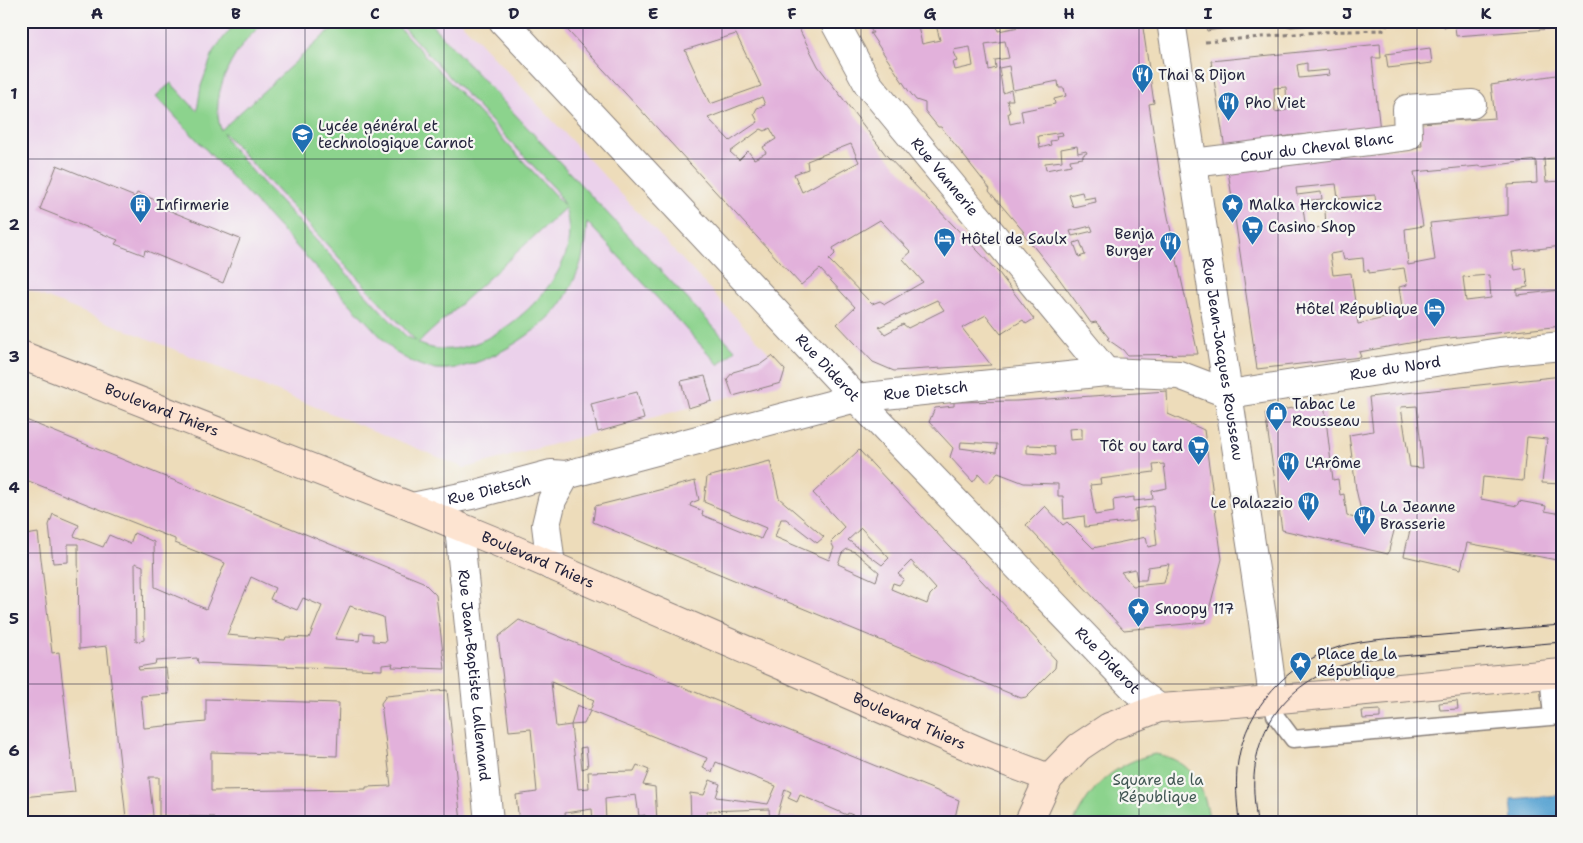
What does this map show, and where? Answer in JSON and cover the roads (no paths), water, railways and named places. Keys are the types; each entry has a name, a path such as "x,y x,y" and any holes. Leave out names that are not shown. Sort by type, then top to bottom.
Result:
{"main road":[{"name":"Boulevard Thiers","path":"21,355 412,507 979,751 1049,778"},
{"path":"1029,822 1049,778 1079,748 1109,727 1159,708 1236,704 1272,699 1555,674"}],"street":[{"name":"Rue Diderot","path":"503,21 856,398 1127,681 1159,708"},
{"name":"Rue Vannerie","path":"834,21 868,84 1106,372"},
{"name":"Rue Jean-Jacques Rousseau","path":"1173,33 1263,622 1272,699"},
{"name":"Cour du Cheval Blanc","path":"1193,163 1408,136 1407,109 1472,104"},
{"name":"Rue du Nord","path":"1229,394 1500,352 1562,346"},
{"name":"Rue Dietsch","path":"412,507 476,494 551,474 566,476 856,398 1106,372 1178,375 1229,394"},
{"path":"550,566 546,525 552,500 566,476"},
{"name":"Rue Jean-Baptiste Lallemand","path":"459,528 489,822"}],"lane":[{"path":"1272,699 1275,715 1294,739 1557,717 1555,674"}],"water":[{"path":"1562,795 1562,822 1513,822 1511,799"}],"tram line":[{"path":"1239,822 1237,769 1243,741 1250,723 1260,705 1272,690 1303,664 1320,654 1339,647 1362,642 1562,625"},
{"path":"1257,822 1254,776 1258,753 1265,732 1276,713 1289,697 1323,673 1366,659 1562,642"}],"place":[{"name":"Thai & Dijon","path":"1142,94"},
{"name":"Pho Viet","path":"1229,122"},
{"name":"Lycée général et technologique Carnot","path":"302,154"},
{"name":"Infirmerie","path":"140,224"},
{"name":"Malka Herckowicz","path":"1233,224"},
{"name":"Casino Shop","path":"1252,246"},
{"name":"Hôtel de Saulx","path":"945,258"},
{"name":"Benja Burger","path":"1170,262"},
{"name":"Hôtel République","path":"1434,328"},
{"name":"Tabac Le Rousseau","path":"1276,432"},
{"name":"Tôt ou tard","path":"1199,465"},
{"name":"L'Arôme","path":"1289,482"},
{"name":"Le Palazzio","path":"1309,522"},
{"name":"La Jeanne Brasserie","path":"1364,535"},
{"name":"Snoopy 117","path":"1139,628"},
{"name":"Place de la République","path":"1301,682"}],"park label":[{"name":"Square de la République","path":"1158,788"}]}
